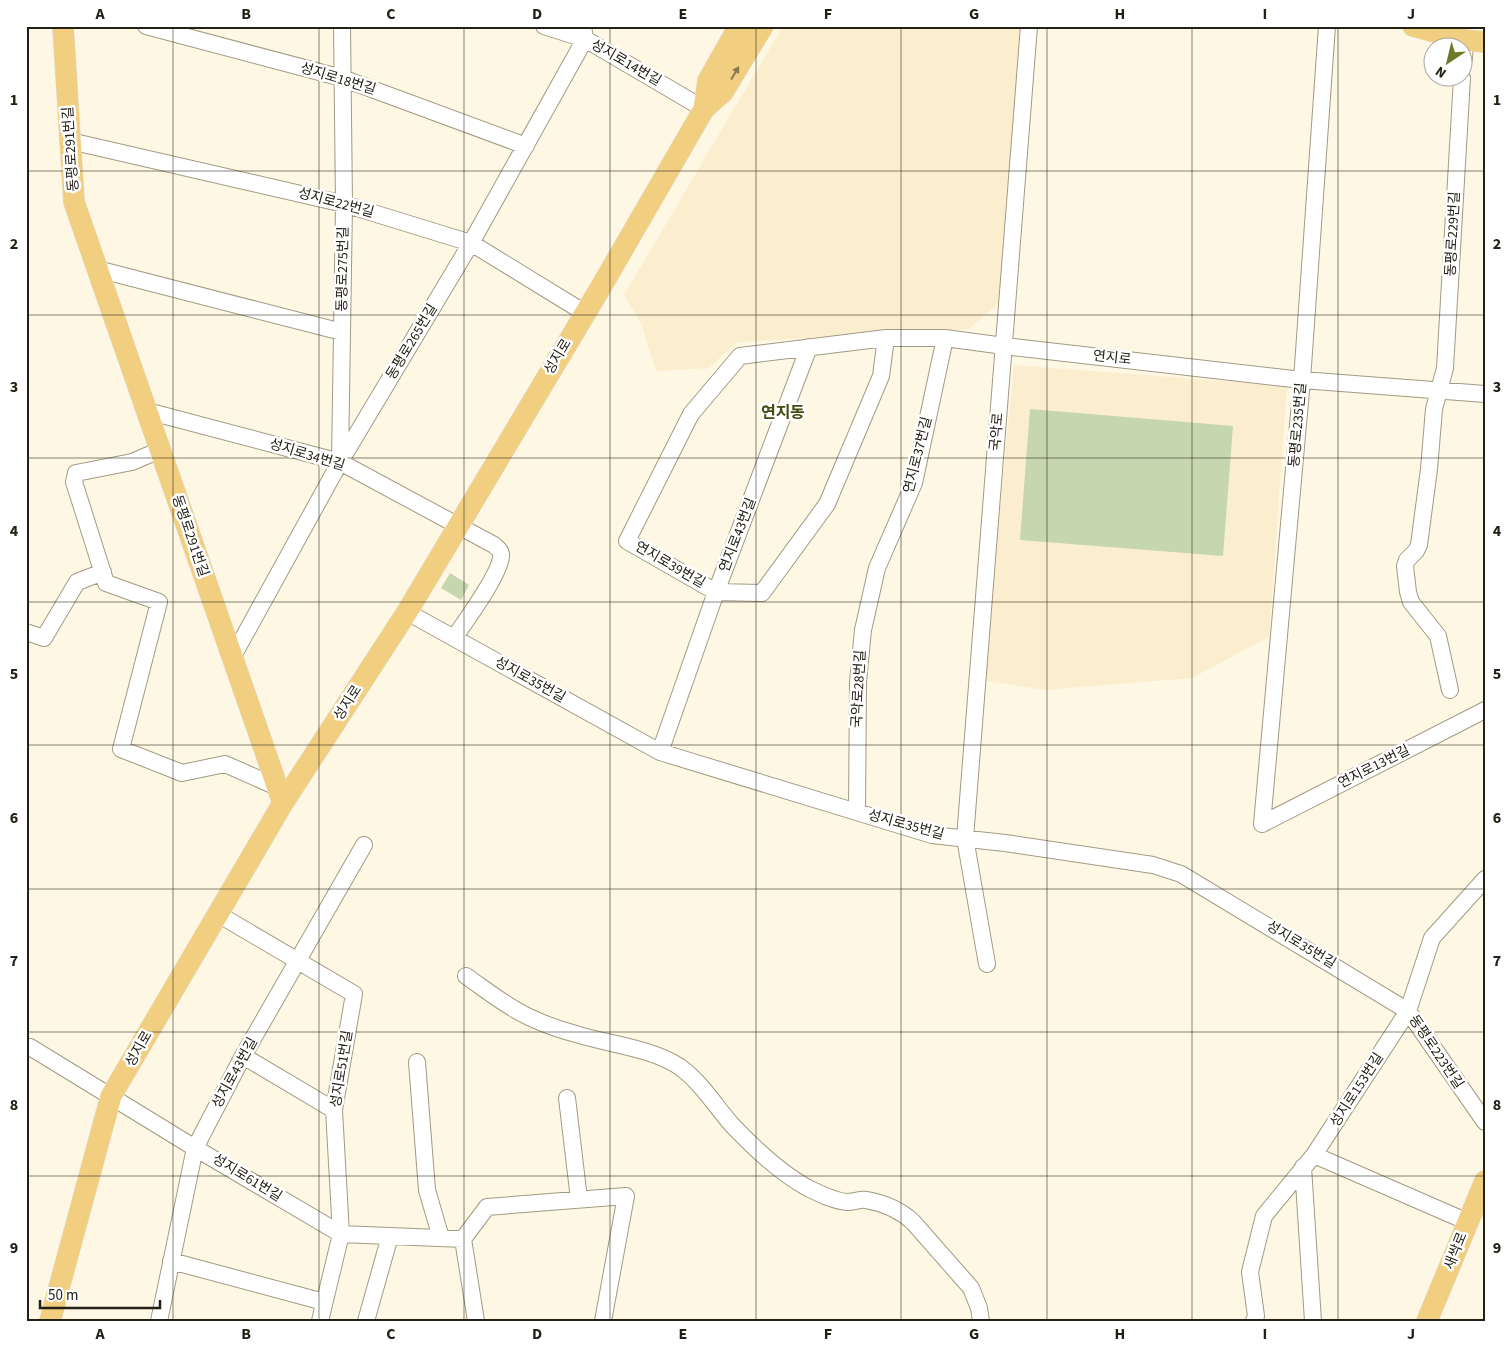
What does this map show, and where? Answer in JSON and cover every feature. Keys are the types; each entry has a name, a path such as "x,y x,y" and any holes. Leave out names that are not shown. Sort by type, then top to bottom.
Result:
{"main road":[{"name":"동평로291번길","path":"63,26 74,202 280,795"},
{"name":"성지로","path":"704,109 708,81 739,26"},
{"name":"성지로","path":"50,1321 111,1096 218,914 280,795 406,612 704,109 724,92 763,26"},
{"path":"1413,26 1446,38"},
{"name":"새싹로","path":"1427,1321 1485,1181"}],"street":[{"name":"성지로18번길","path":"146,26 342,78 526,146"},
{"name":"동평로275번길","path":"340,462 344,204 342,26"},
{"name":"성지로14번길","path":"544,26 584,33 704,109"},
{"name":"국악로","path":"987,964 965,838 1029,26"},
{"name":"동평로235번길","path":"1262,824 1302,380 1327,26"},
{"name":"동평로265번길","path":"232,658 340,462 471,243 526,146 584,33"},
{"name":"동평로229번길","path":"1450,690 1438,636 1411,602 1405,566 1419,545 1429,469 1434,409 1445,368 1461,88"},
{"name":"성지로22번길","path":"70,141 344,204 471,243 584,313"},
{"name":"동평로275번길","path":"98,269 342,332"},
{"name":"연지로","path":"740,356 886,338 945,338 1302,380 1485,394"},
{"name":"연지로39번길","path":"740,356 691,414 627,541 716,592 762,593 827,504 881,376 886,338"},
{"name":"연지로37번길","path":"877,568 914,483 945,338"},
{"name":"연지로43번길","path":"660,752 716,592 810,347"},
{"name":"성지로34번길","path":"147,411 340,462 494,545 499,550 501,556 492,581 454,638"},
{"path":"160,450 132,462 76,473 74,482 106,583 159,602 121,749 182,773 224,764 280,795"},
{"name":"국악로28번길","path":"857,811 858,682 863,630 877,568"},
{"path":"26,632 44,638 77,582 103,572"},
{"name":"성지로35번길","path":"406,612 660,752 932,834 1153,865 1181,874 1408,1011"},
{"name":"연지로13번길","path":"1262,824 1485,710"},
{"name":"성지로43번길","path":"159,1321 195,1148 243,1056 364,845"},
{"name":"동평로223번길","path":"1485,879 1432,938 1408,1011 1485,1122"},
{"name":"성지로51번길","path":"218,914 354,994 334,1110 341,1234 320,1321"},
{"path":"466,976 529,1017 576,1034 632,1048 661,1058 679,1067 701,1086 733,1125 773,1164 790,1178 811,1190 848,1202 864,1199 884,1204 902,1212 971,1288 979,1308 981,1321"},
{"name":"성지로153번길","path":"1254,1321 1256,1316 1250,1272 1264,1216 1314,1154 1408,1011"},
{"name":"성지로61번길","path":"26,1049 30,1047 195,1148 341,1234 464,1239"},
{"path":"243,1056 334,1110"},
{"path":"417,1062 427,1190 441,1238"},
{"path":"567,1098 579,1199"},
{"path":"1314,1154 1468,1222"},
{"path":"1303,1167 1313,1321"},
{"path":"476,1321 464,1239 487,1207 626,1196 603,1321"},
{"path":"366,1321 390,1236"},
{"path":"171,1261 324,1302"}],"shaded area":[{"path":"783,26 1021,26 1002,300 969,329 737,342 709,368 656,371 641,323 624,295"},
{"path":"1014,365 1287,386 1269,637 1192,678 1044,690 983,680"}],"green space":[{"path":"1030,409 1233,426 1223,556 1020,540"},
{"path":"450,573 469,585 461,600 441,588"}],"district":[{"name":"연지동","path":"783,413"}]}
